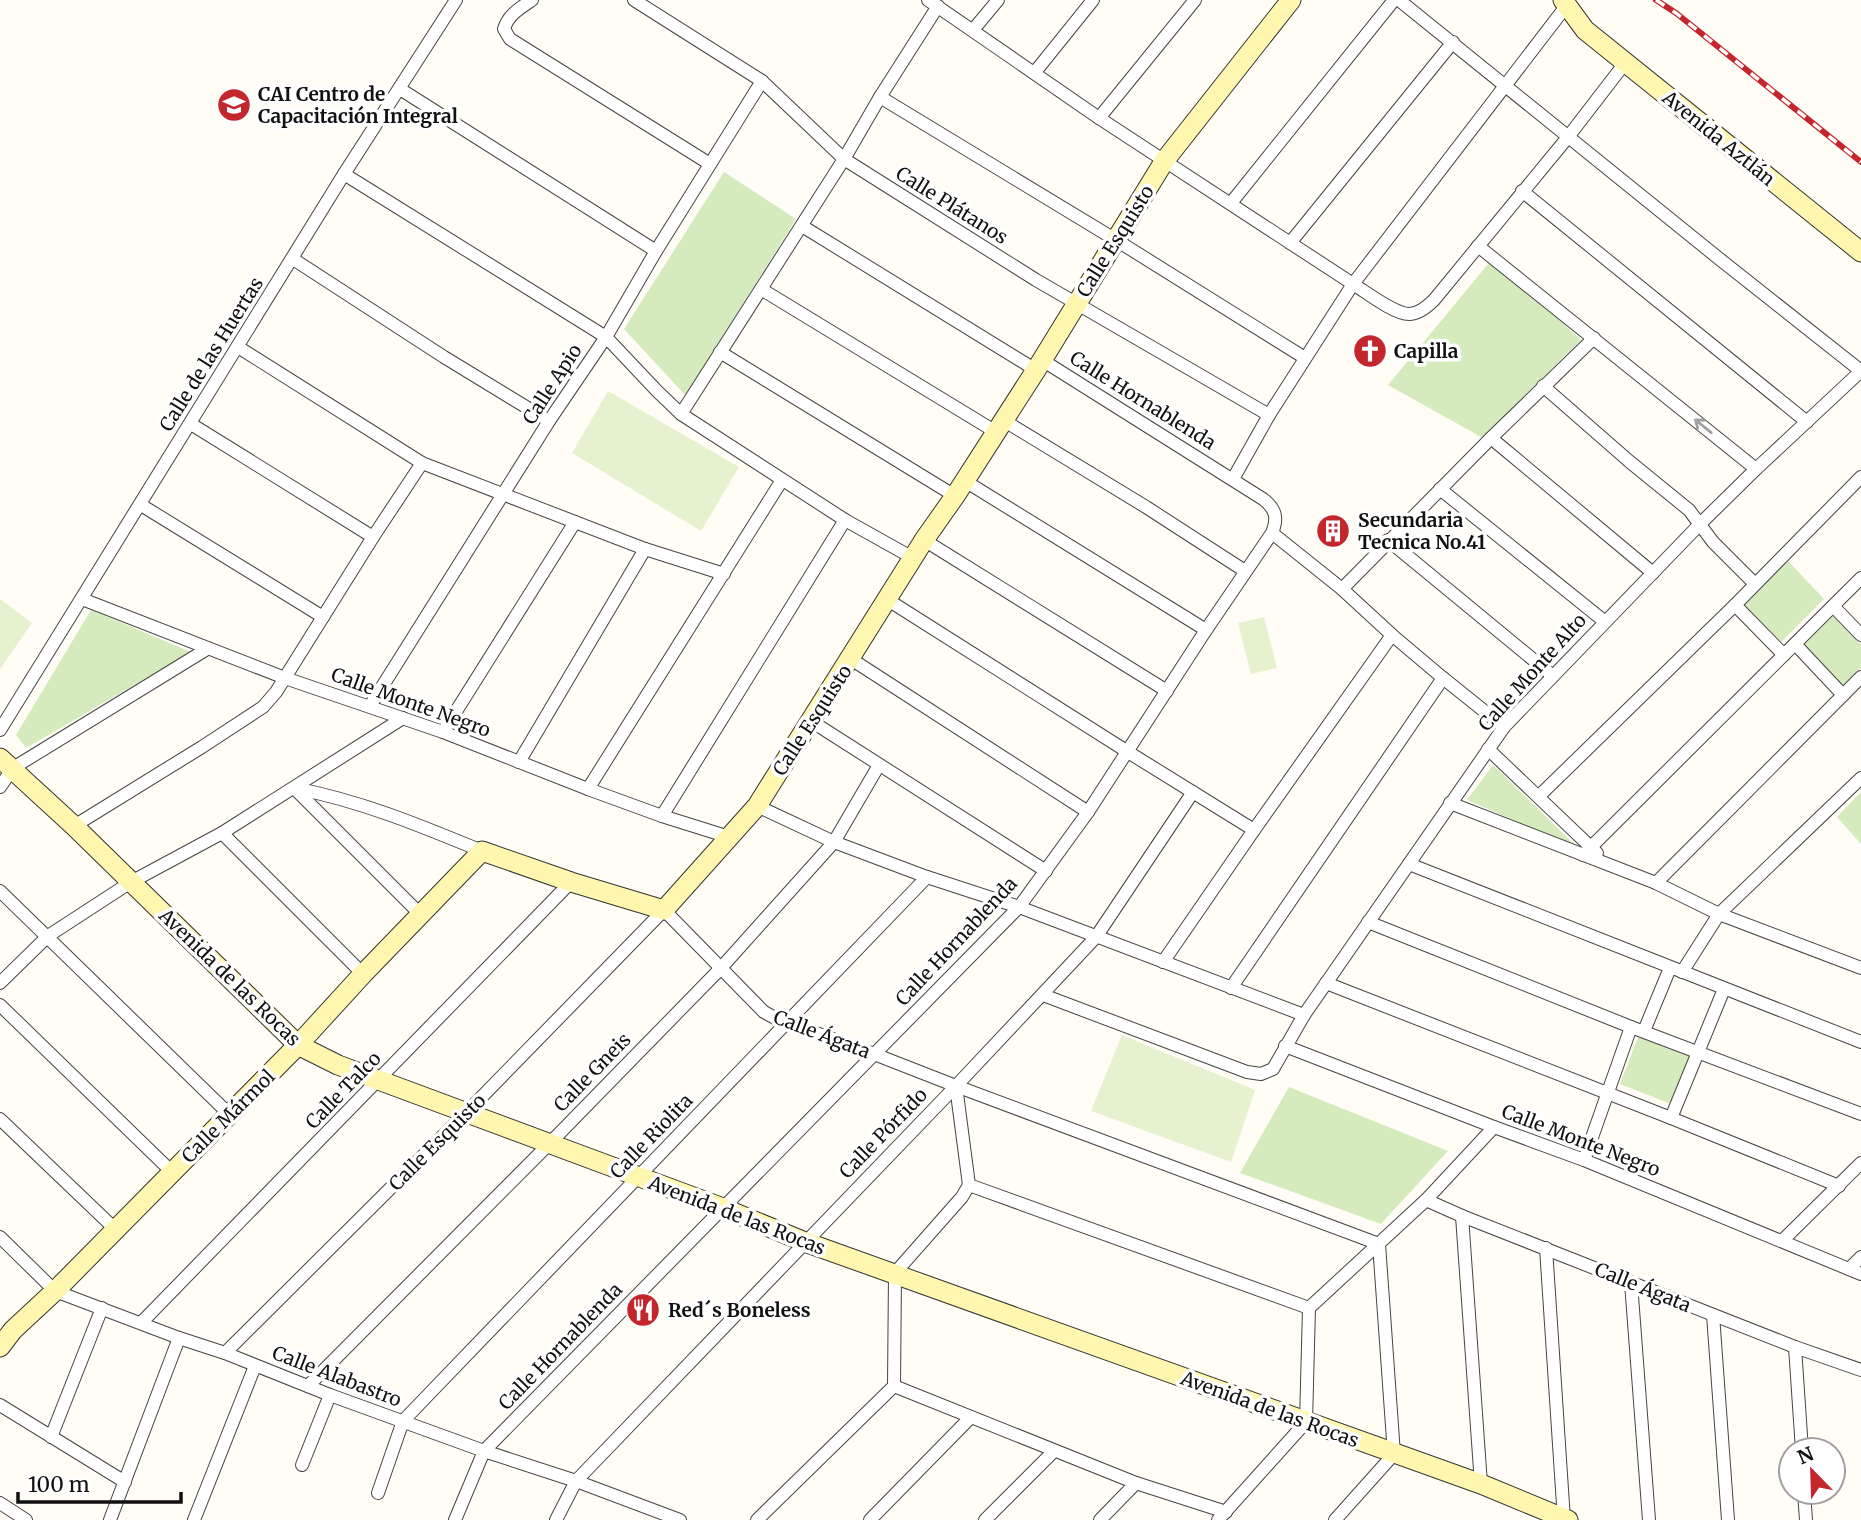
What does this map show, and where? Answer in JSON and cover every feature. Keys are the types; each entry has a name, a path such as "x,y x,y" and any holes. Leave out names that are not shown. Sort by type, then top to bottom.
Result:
{"street":[{"name":"Calle de las Huertas","path":"0,730 344,174 456,0"},
{"path":"531,0 506,23 504,29 510,39 710,164"},
{"name":"Calle Plátanos","path":"634,0 762,81 844,159 1025,273 1269,415"},
{"path":"973,30 998,0"},
{"path":"1035,72 1093,0"},
{"path":"1099,118 1195,0"},
{"name":"Calle Esquisto","path":"225,1353 467,1112 664,910 757,806 924,540 1039,365 1165,160 1291,0"},
{"path":"1231,203 1396,0 1453,42 1861,371"},
{"path":"681,414 844,159 933,3 1099,118 1290,243 1394,309 1409,314 1422,310 1434,300 1625,63"},
{"path":"1233,479 1269,415 1353,284 1506,85 1560,4"},
{"name":"Avenida Aztlán","path":"1560,4 1625,63 1861,252"},
{"path":"1290,243 1453,42"},
{"name":"Calle Apio","path":"370,706 549,421 606,337 762,81"},
{"path":"400,89 656,251"},
{"path":"880,97 1305,358"},
{"path":"344,174 606,337 681,414 845,520 913,558"},
{"path":"1522,191 1807,422"},
{"name":"Calle Hornablenda","path":"484,1451 1019,908 1128,752 1272,533 1275,524 1274,510 1263,499 1233,479 802,226"},
{"path":"1478,246 1756,469"},
{"path":"292,259 549,421"},
{"path":"761,289 1146,507 1245,571"},
{"path":"1342,589 1388,540 1594,338"},
{"path":"238,347 422,463 645,549 724,574"},
{"path":"720,352 1206,630"},
{"name":"Calle Monte Alto","path":"1043,995 1248,1072 1261,1074 1273,1069 1304,1015 1504,727 1700,524 1861,371"},
{"path":"1543,387 1689,510 1713,542 1755,584"},
{"path":"191,424 373,537"},
{"path":"1491,438 1653,573"},
{"path":"74,826 263,707 285,678 422,463"},
{"path":"1539,796 1735,605 1861,477"},
{"path":"588,789 782,480"},
{"path":"1440,489 1604,621"},
{"path":"141,505 323,617"},
{"path":"662,816 845,520"},
{"path":"443,732 575,522"},
{"path":"1272,533 1504,727"},
{"path":"924,540 1167,691"},
{"path":"1388,540 1553,676"},
{"path":"519,762 645,549"},
{"path":"1587,851 1861,578"},
{"name":"Calle Monte Negro","path":"82,599 285,678 443,732 662,816 729,837"},
{"path":"888,600 1254,830"},
{"path":"1735,605 1784,654"},
{"path":"1833,606 1861,635"},
{"path":"1163,962 1392,635"},
{"path":"1795,644 1843,695"},
{"path":"0,787 6,763 207,649"},
{"path":"851,659 1088,812"},
{"path":"1656,883 1861,677"},
{"path":"1231,989 1443,678"},
{"path":"0,983 48,936 131,882 222,833 403,718"},
{"path":"811,721 1046,871"},
{"path":"1488,749 1539,796 1587,851"},
{"name":"Avenida de las Rocas","path":"6,763 298,1045 338,1065 723,1208 805,1242 1480,1484 1565,1520"},
{"name":"Calle Gneis","path":"308,1386 721,968 834,842 878,765"},
{"path":"1584,1160 1608,1094 1637,1029 1676,970 1719,914 1861,778"},
{"path":"294,788 421,915"},
{"name":"Calle Ágata","path":"294,788 333,796 400,817 482,851 664,910 764,1012 775,1018 1379,1244"},
{"name":"Calle Pórfido","path":"556,1520 576,1481 1096,937 1193,792"},
{"path":"1450,803 1587,851 1609,865 1656,883 1719,914 1861,968"},
{"path":"757,806 834,842 1304,1015"},
{"path":"222,833 363,974"},
{"name":"Calle Mármol","path":"0,1347 13,1330 230,1115 482,851"},
{"path":"1409,864 1861,1042"},
{"name":"Calle Riolita","path":"403,1421 927,877"},
{"name":"Calle Talco","path":"141,1323 571,882"},
{"path":"0,891 230,1115"},
{"path":"1368,922 1861,1115"},
{"path":"1326,983 1839,1186"},
{"path":"1671,1118 1724,989"},
{"path":"0,1005 172,1172"},
{"name":"Calle Monte Negro","path":"1285,1046 1584,1160 1855,1271"},
{"path":"757,1520 894,1386 895,1273 962,1197 968,1185 956,1086"},
{"path":"0,1119 115,1229"},
{"path":"894,1386 1222,1516 1306,1422 1309,1308 1426,1200 1494,1127"},
{"path":"1782,1241 1861,1163"},
{"path":"968,1185 1309,1308"},
{"name":"Calle Ágata","path":"1426,1200 1631,1283 1861,1370"},
{"path":"1462,1216 1480,1484"},
{"name":"Calle Alabastro","path":"0,1237 55,1291 225,1353 330,1395 576,1481 651,1515 680,1520"},
{"path":"1335,1520 1394,1454 1379,1244"},
{"path":"1546,1248 1565,1520"},
{"path":"1855,1271 1861,1257"},
{"path":"1631,1283 1648,1520"},
{"path":"51,1437 102,1308"},
{"path":"1713,1315 1728,1520"},
{"path":"110,1520 179,1338"},
{"path":"1795,1347 1801,1436"},
{"path":"194,1520 255,1366"},
{"path":"302,1465 330,1395"},
{"path":"0,1405 125,1482"},
{"path":"870,1520 970,1418"},
{"path":"378,1493 403,1421"},
{"path":"455,1520 484,1451"},
{"path":"985,1520 1054,1451"},
{"path":"1100,1520 1136,1483"},
{"path":"0,1503 26,1520"}],"green space":[{"path":"724,172 796,219 686,396 624,329"},
{"path":"1493,258 1581,340 1483,438 1388,385"},
{"path":"608,391 739,467 701,531 572,453"},
{"path":"1788,561 1824,599 1781,642 1743,604"},
{"path":"0,599 32,623 0,669"},
{"path":"91,610 191,652 26,748 16,735"},
{"path":"1834,615 1861,644 1861,668 1842,687 1802,646"},
{"path":"1264,617 1277,668 1251,674 1238,623"},
{"path":"1493,765 1578,848 1467,800"},
{"path":"1861,792 1861,844 1837,817"},
{"path":"1640,1032 1691,1053 1671,1104 1620,1084"},
{"path":"1122,1035 1255,1090 1231,1162 1091,1111"},
{"path":"1289,1087 1448,1151 1381,1224 1240,1173"}],"railway":[{"path":"1656,0 1676,13 1861,162"}],"place":[{"name":"CAI Centro de Capacitación Integral","path":"234,105"},
{"name":"Capilla","path":"1370,351"},
{"name":"Secundaria Tecnica No.41","path":"1333,531"},
{"name":"Red´s Boneless","path":"643,1310"}]}
